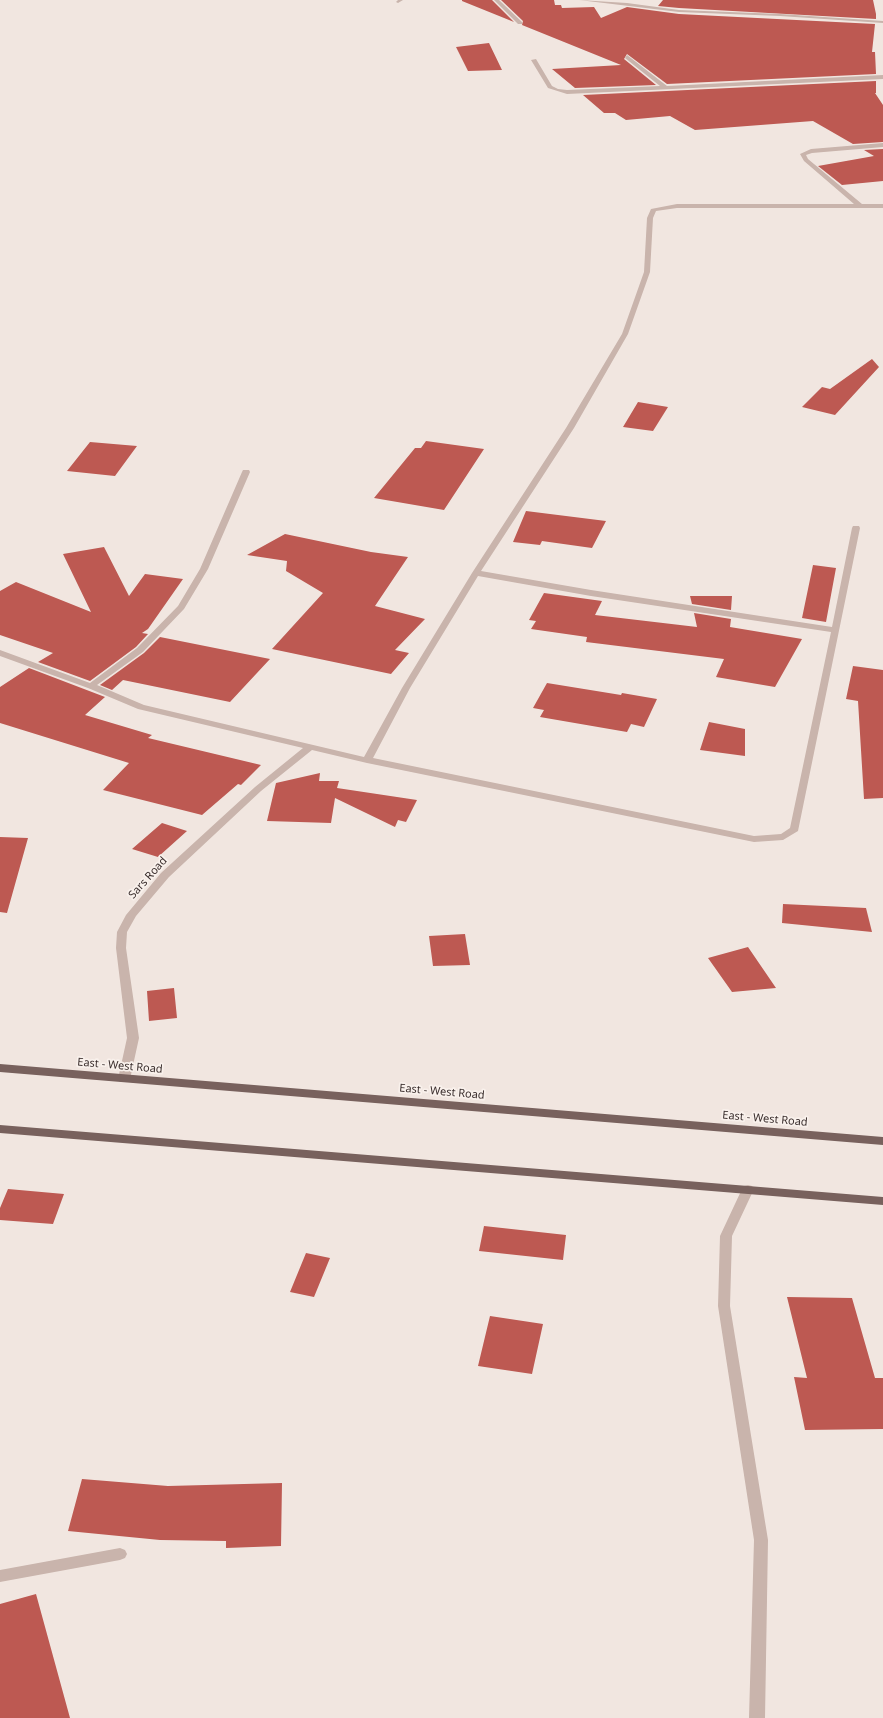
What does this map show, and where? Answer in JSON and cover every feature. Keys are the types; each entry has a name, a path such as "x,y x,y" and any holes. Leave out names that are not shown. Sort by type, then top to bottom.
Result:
{"main road":[{"name":"East - West Road","path":"0,1068 883,1141"},
{"path":"0,1129 748,1189 883,1202"}],"street":[{"path":"497,0 520,23"},
{"path":"581,0 627,4 679,12 780,15 883,22"},
{"path":"627,57 665,87"},
{"path":"534,60 547,83 557,90 593,91 883,77"},
{"path":"860,206 806,160 803,154 811,151 883,145"},
{"path":"367,760 406,688 476,573 570,428 625,334 647,272 650,218 653,210 676,206 883,206"},
{"path":"90,686 140,650 181,607 204,569 246,472"},
{"path":"0,653 90,686 140,707 367,760 754,839 782,837 795,829 856,528"},
{"path":"476,573 599,594 835,630"},
{"name":"Sars Road","path":"124,1079 133,1038 121,948 122,932 131,915 165,874 258,789 310,747"},
{"path":"748,1189 726,1236 724,1306 761,1540 757,1718"},
{"path":"0,1576 120,1554"}],"building":[{"path":"492,0 514,22 462,1"},
{"path":"501,0 554,0 555,5 561,5 562,8 594,7 601,18 627,7 679,14 875,24 872,52 875,52 876,74 667,84 627,54 624,59 656,85 575,88 552,69 621,65 522,25 523,21"},
{"path":"663,0 873,0 876,19 658,6"},
{"path":"489,43 502,70 468,71 456,47"},
{"path":"876,81 875,93 883,105 883,142 853,144 813,121 695,130 670,116 626,120 615,113 604,113 583,95"},
{"path":"883,149 883,181 842,185 818,166 874,156 864,150"},
{"path":"872,359 879,367 835,415 802,407 822,387 830,389"},
{"path":"638,402 668,407 653,431 623,427"},
{"path":"426,441 484,449 444,510 374,498 415,448 421,448"},
{"path":"90,442 137,446 115,476 67,471"},
{"path":"526,511 606,521 592,548 542,541 540,545 513,542"},
{"path":"285,534 371,552 408,557 375,606 425,619 395,650 409,653 391,674 272,649 323,593 286,571 287,561 247,555"},
{"path":"104,547 129,596 145,574 183,579 148,629 142,633 148,634 136,647 90,681 38,662 53,653 0,635 0,591 16,582 91,612 63,554"},
{"path":"813,565 836,568 826,622 802,618"},
{"path":"544,593 602,601 595,615 697,627 694,613 731,619 730,627 802,639 775,687 716,677 724,659 586,642 587,637 531,629 536,621 529,620"},
{"path":"690,596 732,596 731,610 692,604"},
{"path":"160,637 270,659 230,702 123,680 112,690 100,685 144,653"},
{"path":"853,666 883,670 883,798 864,799 858,701 846,699"},
{"path":"29,668 105,697 85,715 152,735 148,738 261,765 241,785 238,784 202,815 103,790 129,763 0,723 0,687"},
{"path":"547,683 621,695 622,693 657,699 644,727 631,724 627,732 540,717 544,710 533,708"},
{"path":"709,722 745,729 745,756 700,750"},
{"path":"320,773 319,781 339,781 337,788 417,800 406,822 398,820 395,827 335,798 331,823 267,821 276,783"},
{"path":"162,823 187,831 158,857 132,849"},
{"path":"0,837 28,838 7,913 0,912"},
{"path":"783,904 866,908 872,932 782,923"},
{"path":"465,934 470,965 433,966 429,936"},
{"path":"748,947 776,988 732,992 708,958"},
{"path":"174,988 177,1018 149,1021 147,991"},
{"path":"8,1189 64,1194 53,1224 0,1220 0,1208"},
{"path":"484,1226 566,1235 563,1260 479,1251"},
{"path":"306,1253 330,1258 314,1297 290,1292"},
{"path":"787,1297 852,1298 875,1378 883,1378 883,1429 805,1430 794,1377 807,1378"},
{"path":"490,1316 543,1324 532,1374 478,1366"},
{"path":"82,1479 168,1486 282,1483 281,1546 226,1548 226,1541 160,1540 68,1531"},
{"path":"36,1594 70,1718 0,1718 0,1604"}]}
